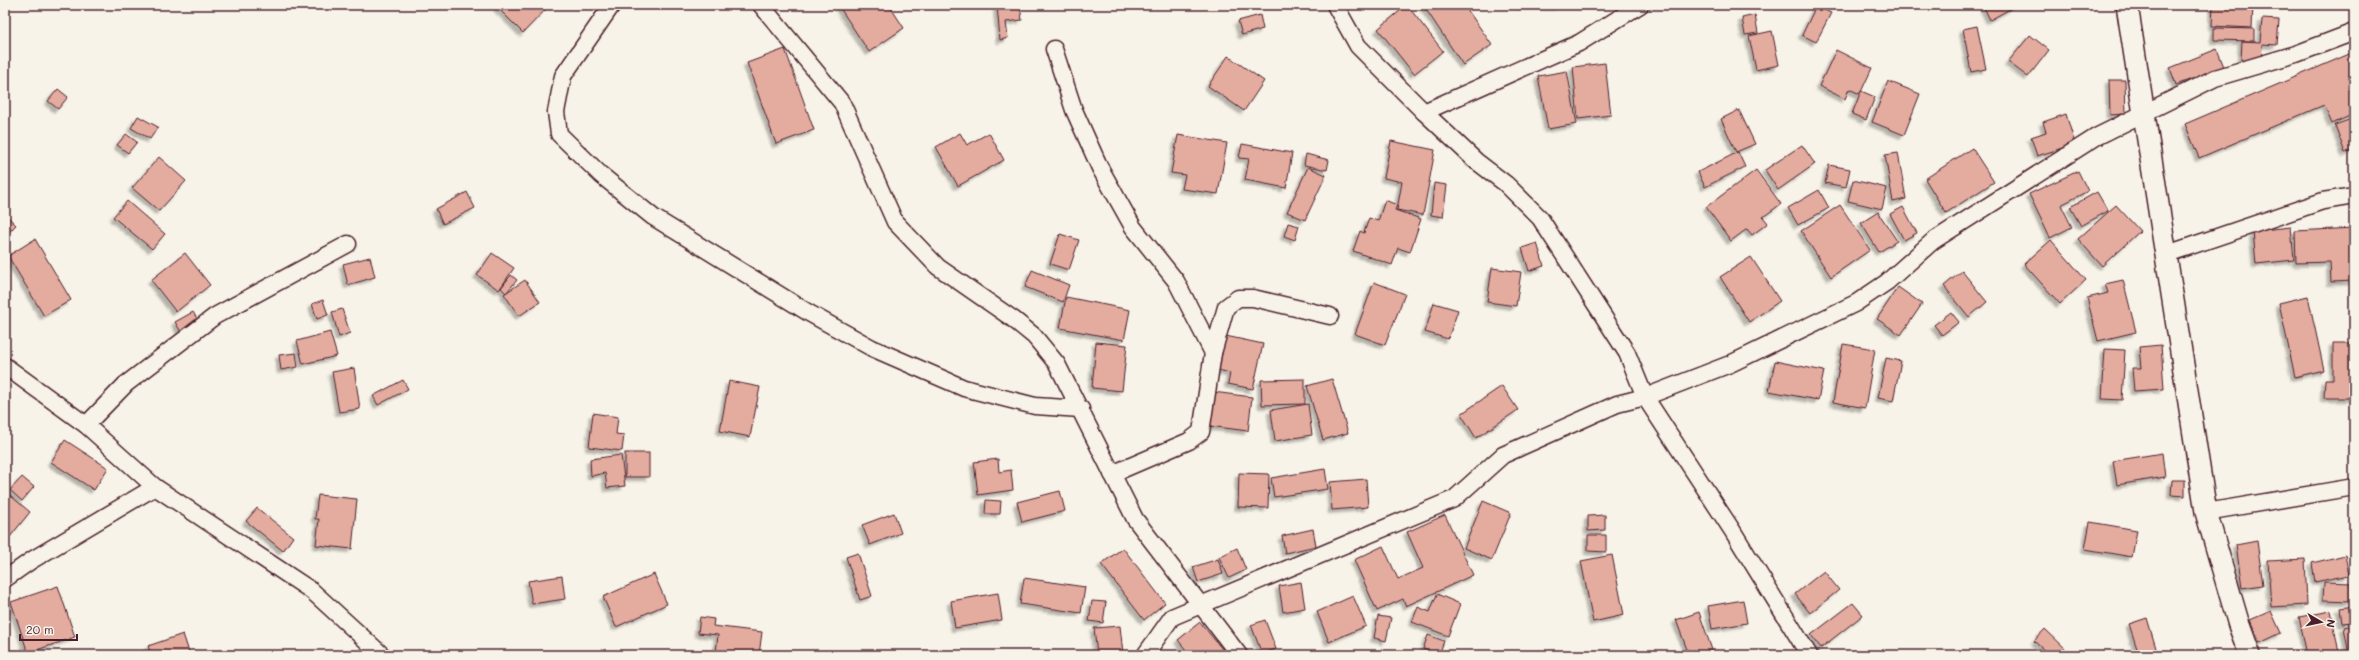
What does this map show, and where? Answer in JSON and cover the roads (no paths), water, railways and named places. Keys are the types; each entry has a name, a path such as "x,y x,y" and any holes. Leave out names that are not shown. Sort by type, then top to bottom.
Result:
{"street":[{"path":"612,5 563,76 556,112 559,134 601,175 652,217 809,313 872,348 964,388 1035,406 1081,409"},
{"path":"761,5 842,103 895,222 938,268 1013,319 1034,336 1057,364 1081,409 1135,519 1239,655"},
{"path":"1335,5 1358,46 1424,112 1476,161 1506,184 1540,218 1627,353 1645,397 1736,537 1809,655"},
{"path":"1424,112 1579,43 1640,5"},
{"path":"2127,5 2206,512 2239,625 2250,655"},
{"path":"1145,655 1172,618 1201,604 1454,499 1503,456 1617,404 1645,397 1730,364 1856,303 1887,282 1933,241 1973,214 2006,197 2096,137 2144,112 2214,78 2296,54 2354,32"},
{"path":"1054,49 1074,110 1100,168 1133,227 1176,281 1213,353"},
{"path":"2167,254 2323,201 2354,196"},
{"path":"86,425 126,384 214,316 348,244"},
{"path":"1112,474 1189,441 1201,432 1213,353 1226,307 1238,298 1253,298 1330,316"},
{"path":"5,366 86,425 155,487 312,591 382,655"},
{"path":"5,579 32,560 155,487"},
{"path":"2206,512 2354,487"}]}
